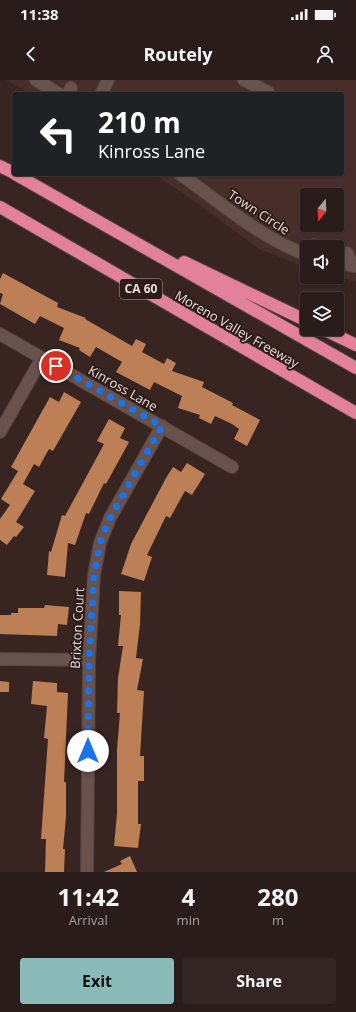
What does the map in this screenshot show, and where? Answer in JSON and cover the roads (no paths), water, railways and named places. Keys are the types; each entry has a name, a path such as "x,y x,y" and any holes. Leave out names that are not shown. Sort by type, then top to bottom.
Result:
{"highway":[{"name":"Moreno Valley Freeway","path":"0,166 12,173"},
{"name":"Moreno Valley Freeway","path":"18,176 356,368"},
{"name":"Moreno Valley Freeway","path":"0,207 282,372 356,413"},
{"path":"91,217 300,318"},
{"path":"338,336 356,345"},
{"path":"282,372 356,418"}],"street":[{"path":"102,92 108,80"},
{"path":"244,80 268,92"},
{"path":"40,81 56,92"},
{"name":"Town Circle","path":"183,176 262,234 280,243 300,247"},
{"path":"348,253 354,266"},
{"path":"344,264 354,266"},
{"name":"Kinross Lane","path":"0,334 232,467"},
{"path":"0,432 42,358"},
{"name":"Brixton Court","path":"87,872 89,660 94,575 100,543 110,518 162,426"},
{"path":"0,659 89,660"}]}
